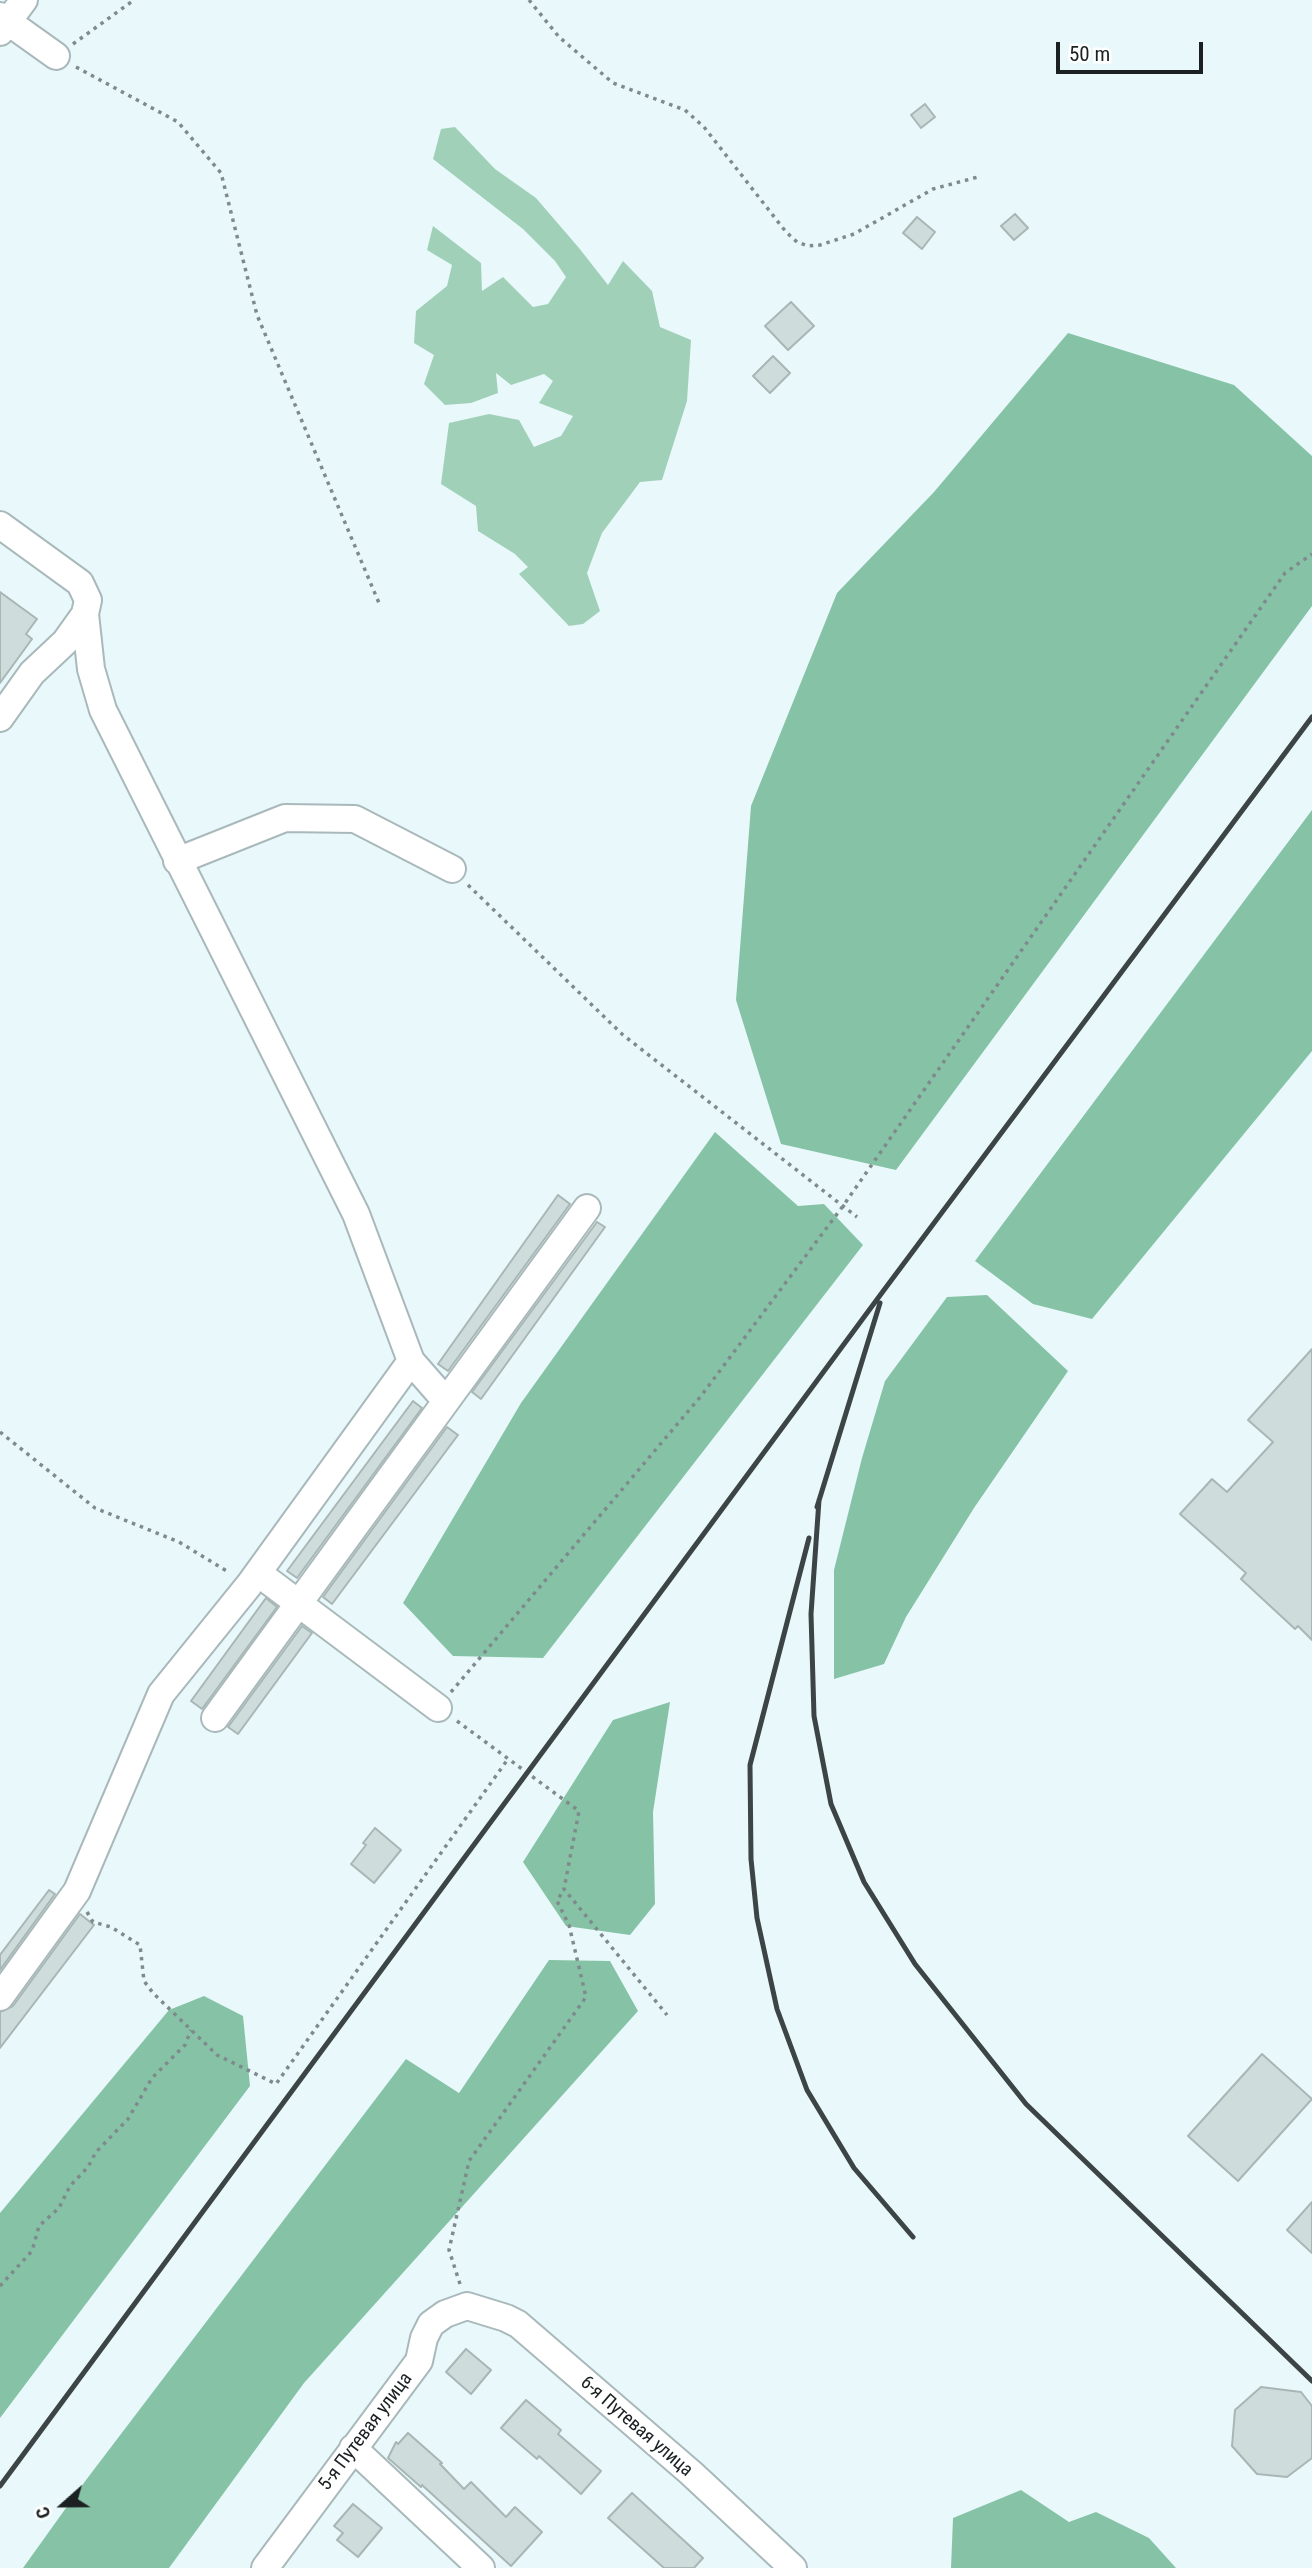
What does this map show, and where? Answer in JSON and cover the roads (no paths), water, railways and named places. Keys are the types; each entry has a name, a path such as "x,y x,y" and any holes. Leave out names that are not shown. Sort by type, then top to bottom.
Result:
{"street":[{"path":"24,0 3,23 56,56"},
{"path":"0,525 80,583 88,600 85,614 91,669 103,710 356,1214 411,1361 446,1401"},
{"path":"0,718 32,673 65,642 85,614"},
{"path":"177,861 285,818 355,819 452,869"},
{"path":"215,1718 587,1208"},
{"path":"0,1997 77,1891 161,1694 254,1579 411,1361"},
{"path":"254,1579 299,1604 438,1707"},
{"name":"5-я Путевая улица","path":"265,2568 419,2361 424,2338 431,2324 444,2314 467,2306"},
{"name":"6-я Путевая улица","path":"467,2306 518,2324 691,2473 793,2568"},
{"path":"353,2448 481,2568"}],"railway":[{"path":"0,2486 884,1290 1312,717"},
{"path":"817,1507 880,1303"},
{"path":"819,1500 811,1614 814,1716 831,1804 864,1882 915,1964 1026,2104 1312,2381"},
{"path":"809,1538 750,1765 751,1859 757,1918 777,2009 807,2090 854,2168 913,2237"}]}
